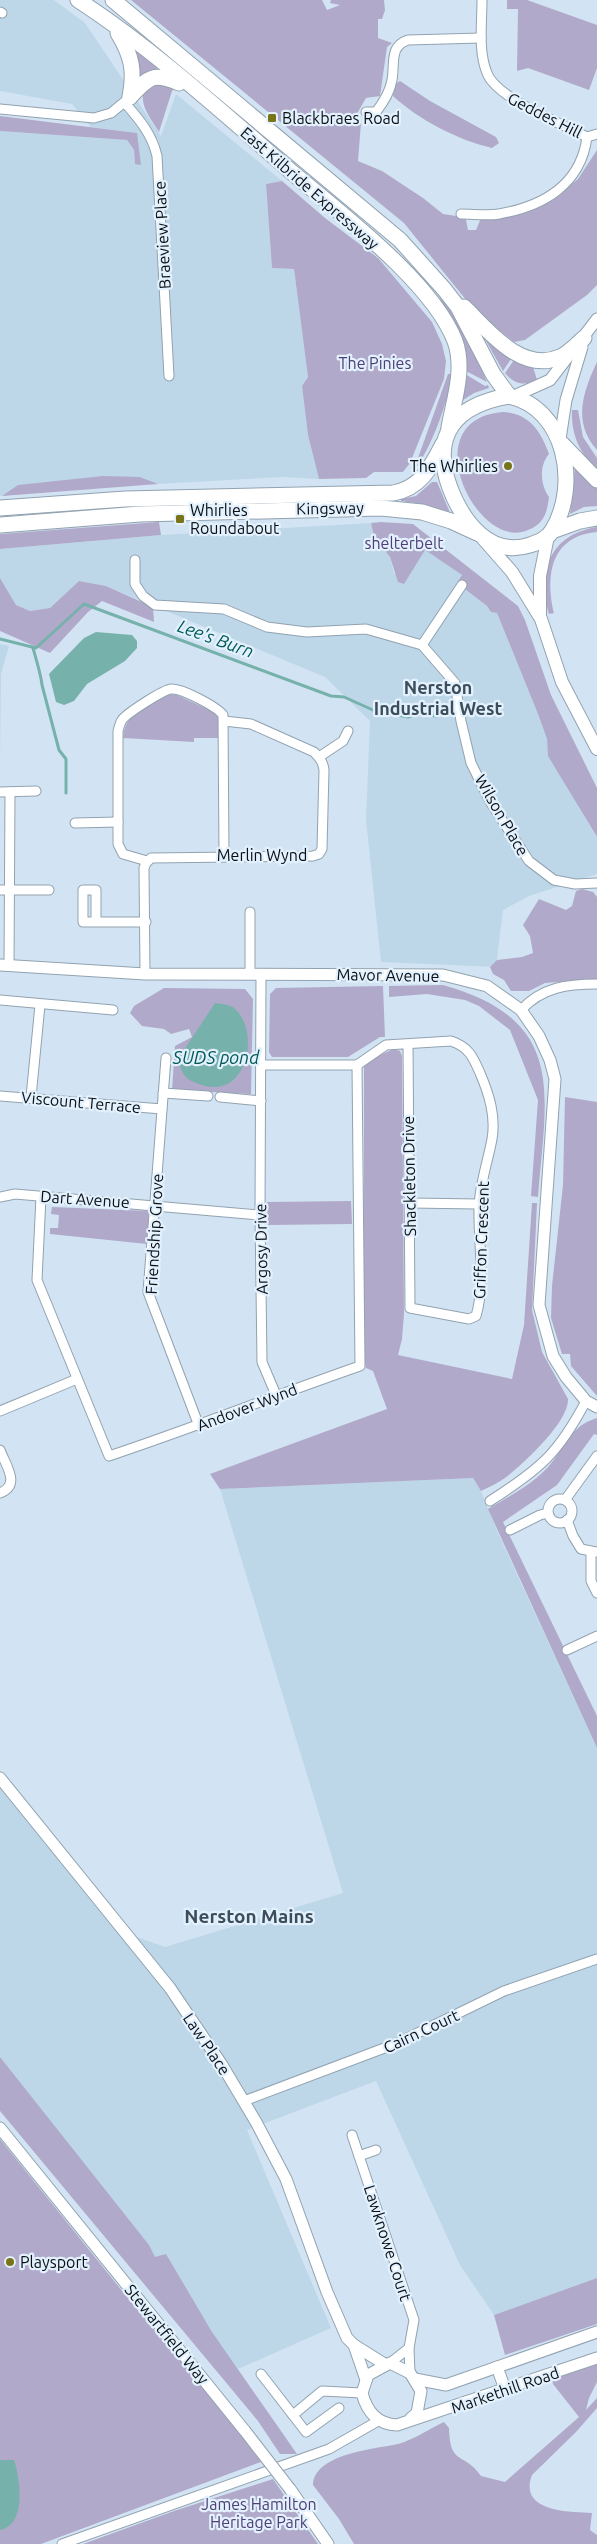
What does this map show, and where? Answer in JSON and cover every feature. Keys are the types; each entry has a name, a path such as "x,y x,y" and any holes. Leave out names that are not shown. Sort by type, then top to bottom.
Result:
{"main road":[{"name":"East Kilbride Expressway","path":"78,0 199,92 386,254 430,302 455,341 458,356 458,385 449,427"},
{"name":"East Kilbride Expressway","path":"112,0 400,240 444,288 466,321 493,374 511,397"},
{"path":"112,24 132,60 133,70 127,100"},
{"path":"127,100 146,80 156,76 164,76 199,92"},
{"path":"444,288 508,347 527,359 542,361 556,359 584,338"},
{"path":"597,480 561,442 538,409 511,397 492,399 472,406 449,427 443,444 446,476 451,490 478,534 512,572 541,619 562,682 597,749"},
{"path":"541,619 540,576 550,534 562,505 564,493 561,442"},
{"name":"Kingsway","path":"0,525 343,501 393,492 413,487 431,466 443,444"},
{"name":"Kingsway","path":"0,508 125,498 343,501 409,509 451,520 478,534"},
{"path":"478,534 496,545 513,548 538,542 550,534 580,521 597,518"}],"street":[{"name":"Geddes Hill","path":"482,0 481,38 488,76 499,91 587,137 597,134"},
{"path":"366,112 376,112 384,102 392,81 394,54 402,42 408,40 481,38"},
{"path":"0,109 94,118 111,113 127,100"},
{"name":"Braeview Place","path":"127,100 153,142 157,156 169,376"},
{"path":"461,214 498,214 531,205 558,191 577,172 585,154 587,137"},
{"path":"511,397 550,380 597,319"},
{"path":"561,442 566,400 584,338"},
{"path":"135,560 135,584 143,596 156,605 224,608 267,627 306,632 366,629 422,645 462,585"},
{"name":"Wilson Place","path":"422,645 454,683 461,721 472,763 491,803 529,862 554,880 575,884 597,883"},
{"path":"145,974 144,868 147,861 123,854 118,844 118,731 122,719 163,692 171,689 178,690 219,710 224,721 224,856"},
{"path":"224,721 251,724 319,756 343,741 348,731"},
{"name":"Merlin Wynd","path":"147,861 158,856 319,854 324,839 324,789 323,762 319,756"},
{"path":"0,792 36,791"},
{"path":"4,966 5,890 10,792"},
{"path":"75,823 118,822"},
{"path":"5,890 50,890"},
{"name":"Argosy Drive","path":"250,912 261,1065 260,1214 262,1362 276,1395"},
{"path":"96,922 146,922"},
{"name":"Mavor Avenue","path":"4,966 145,974 443,975 487,986 521,1010 539,1036 550,1060 554,1079 540,1305 553,1356 566,1377 586,1401 597,1407"},
{"path":"521,1010 529,1002 559,986 597,984"},
{"path":"0,1000 113,1010"},
{"path":"31,1097 40,1005"},
{"name":"Griffon Crescent","path":"357,1065 380,1047 386,1045 451,1042 466,1048 474,1060 488,1092 493,1119 492,1138 479,1204 479,1300 476,1316 462,1318 410,1308"},
{"name":"Shackleton Drive","path":"408,1044 410,1308"},
{"name":"Friendship Grove","path":"166,1058 148,1292 199,1426"},
{"path":"261,1065 357,1065"},
{"name":"Andover Wynd","path":"41,1197 37,1280 109,1456 199,1426 276,1395 360,1366 357,1065"},
{"path":"163,1093 208,1096"},
{"name":"Viscount Terrace","path":"0,1096 162,1109"},
{"path":"220,1097 261,1101"},
{"name":"Dart Avenue","path":"0,1196 15,1194 260,1214"},
{"path":"410,1203 479,1204"},
{"path":"0,1411 78,1378"},
{"path":"490,1501 526,1478 553,1454 573,1426 586,1401"},
{"path":"0,1450 12,1485 8,1490 0,1493"},
{"path":"566,1500 597,1456"},
{"path":"548,1514 549,1506 554,1500 566,1500"},
{"path":"566,1500 572,1510 567,1520 572,1536 581,1549 594,1552 592,1581 597,1593"},
{"path":"548,1514 556,1522 567,1520"},
{"path":"510,1530 540,1515 548,1514"},
{"path":"566,1650 597,1636"},
{"name":"Law Place","path":"0,1778 63,1853 170,1988 244,2101 286,2179 337,2317 347,2338 354,2345 388,2364"},
{"name":"Cairn Court","path":"244,2101 395,2044 504,1991 597,1959"},
{"name":"Stewartfield Way","path":"0,2128 245,2431 290,2489 328,2544"},
{"name":"Lawknowe Court","path":"352,2135 414,2320 409,2348 412,2376"},
{"path":"359,2156 376,2150"},
{"name":"Markethill Road","path":"412,2376 446,2385 597,2332"},
{"name":"Law Place","path":"354,2345 366,2380"},
{"path":"388,2364 412,2376 421,2390 417,2413 397,2425 386,2424 378,2420 369,2411 362,2393 366,2380 372,2372 388,2364 409,2348"},
{"name":"Markethill Road","path":"411,2418 436,2413 597,2358"},
{"path":"497,2367 505,2389"},
{"path":"261,2374 306,2432 339,2408"},
{"path":"293,2415 322,2390 362,2393"},
{"path":"62,2544 328,2449 378,2420"}],"shaded area":[{"path":"0,0 54,0 85,23 161,136 176,94 282,181 266,184 272,268 294,269 308,377 302,386 308,435 319,479 282,477 158,484 140,477 0,496 0,131 127,140 134,150 135,164 137,133 91,127 72,104 0,91"},
{"path":"371,523 374,537 390,557 394,574 425,550 462,575 457,583 487,606 491,612 497,613 538,714 547,739 549,756 597,838 597,874 529,896 503,910 496,967 381,962 366,820 370,721 325,677 106,586 79,581 50,608 30,611 16,605 0,578 0,549 161,535"},
{"path":"0,644 9,646 1,674 0,766"},
{"path":"473,1478 481,1491 498,1533 597,1748 597,2278 494,2315 460,2265 376,2081 247,2130 331,2328 238,2369 0,2057 0,1788 114,1929 165,1947 343,1893 220,1489"}],"green space":[{"path":"131,0 322,0 327,10 340,5 330,3 331,0 384,0 385,10 382,19 378,19 378,38 392,43 387,47 380,96 366,98 355,117 361,123 358,161 382,171 423,198 443,214 463,217 466,220 468,230 476,230 481,218 552,199 578,179 597,150 597,285 587,295 525,340 514,342 475,311 404,223"},
{"path":"507,0 527,0 597,25 597,68 589,90 528,68 517,71 518,9 507,9"},
{"path":"132,47 159,68 148,71 138,79"},
{"path":"400,81 430,101 496,137 499,143 492,148 466,140 427,121 393,96 395,84"},
{"path":"149,83 176,87 172,91 159,132 143,102 143,95"},
{"path":"0,116 137,133 141,165 135,164 134,150 127,140 0,131"},
{"name":"The Pinies","path":"282,181 325,218 378,258 432,322 442,344 446,361 444,379 410,463 403,472 374,472 366,478 319,479 308,435 302,386 308,377 294,269 272,268 266,184"},
{"path":"439,296 461,325 487,382 466,371 461,338"},
{"path":"477,325 513,356 503,371"},
{"path":"514,360 524,366 533,367 537,380 524,384 512,380 505,373"},
{"path":"597,362 597,450 584,429 582,407 588,384"},
{"path":"448,374 452,374 443,411 426,451 413,472"},
{"path":"465,374 485,386 488,385 489,388 474,393 460,402"},
{"path":"572,410 578,410 583,437 597,458 597,471 581,450 575,436"},
{"path":"503,412 520,416 533,425 542,438 549,454 542,469 542,481 549,497 547,508 544,517 538,525 528,530 509,532 490,522 474,505 462,482 457,458 461,437 476,420"},
{"path":"575,467 597,488 597,506 584,507 570,514"},
{"path":"103,476 140,477 158,484 2,496 18,485"},
{"path":"432,482 437,482 451,515 423,504 401,501 401,499 416,496"},
{"path":"159,522 161,535 0,549 0,534"},
{"name":"shelterbelt","path":"371,523 413,524 518,606 525,620 551,695 597,788 597,837 548,756 547,739 497,613 491,612 487,606 457,583 462,575 425,550 404,584 398,582 390,557 374,537"},
{"path":"597,527 597,532 582,535 570,541 561,549 555,560 550,585 554,613 549,614 545,583 551,557 568,538 581,531"},
{"path":"0,578 16,605 30,611 50,608 79,581 106,586 153,607 154,622 102,601 88,612 50,653 0,631"},
{"path":"167,694 177,695 216,713 218,717 218,738 194,738 194,742 123,738 128,722 138,711"},
{"path":"582,889 593,892 597,897 597,979 545,983 529,991 511,991 504,980 493,974 490,967 497,960 522,957 533,953 530,936 523,925 539,899 566,910 572,906 576,891"},
{"path":"443,985 483,1000 512,1018 530,1040 540,1065 544,1093 544,1125 538,1197 531,1196 538,1100 510,1030 479,1006 465,1000 427,994 389,997 389,986"},
{"path":"383,986 385,1037 380,1037 348,1057 272,1057 269,1052 270,994 276,988"},
{"path":"164,988 245,989 253,999 251,1094 172,1090 175,1046 192,1037 189,1029 171,1034 164,1029 142,1026 130,1013 134,1006"},
{"path":"394,1049 400,1051 402,1056 404,1314 402,1339 398,1355 512,1379 524,1325 532,1203 537,1203 532,1310 542,1352 568,1399 566,1408 561,1419 544,1442 523,1463 505,1478 481,1491 473,1478 220,1489 210,1474 387,1409 373,1371 366,1368 364,1358 364,1066 373,1058"},
{"path":"565,1097 597,1102 597,1396 571,1366 570,1354 562,1354 551,1318 552,1286 563,1185"},
{"path":"351,1201 352,1224 268,1225 267,1202"},
{"path":"52,1207 149,1211 147,1244 50,1234 50,1228 58,1228 59,1215 51,1214"},
{"path":"597,1418 597,1435 594,1434 557,1485 503,1522 597,1716 597,1748 488,1509 536,1479 555,1459 574,1431"},
{"path":"0,2057 149,2245 155,2257 166,2254 212,2332 297,2454 280,2454 258,2421 0,2111"},
{"path":"0,2139 127,2297 230,2420 261,2462 41,2544 0,2544"},
{"path":"597,2278 597,2324 505,2355 494,2315"},
{"path":"597,2363 597,2382 589,2398 586,2410 597,2398 597,2408 576,2432 532,2475 530,2487 532,2496 539,2503 548,2507 571,2512 592,2513 590,2530 597,2535 597,2544 354,2544 339,2519 313,2485 316,2475 323,2466 334,2460 361,2451 404,2442 444,2422 449,2428 450,2440 455,2454 475,2468 481,2476 505,2482 579,2417 553,2384 552,2378"},
{"name":"James Hamilton Heritage Park","path":"273,2479 318,2544 83,2544 174,2511"}],"water":[{"path":"96,632 132,635 137,641 137,648 125,661 87,684 74,701 64,705 56,702 49,674 84,638"},
{"name":"SUDS pond","path":"215,1003 225,1004 234,1008 242,1018 247,1031 248,1046 245,1060 239,1073 230,1082 218,1087 202,1085 188,1079 181,1070 178,1059"},
{"path":"0,2460 14,2460 18,2478 19,2500 18,2510 14,2519 9,2526 0,2530"}],"waterway":[{"name":"Lee's Burn","path":"0,639 36,648 84,604 331,696 344,697 373,710 408,717 416,714 437,716"},
{"path":"33,648 59,750 66,759 66,793"}],"place":[{"name":"Blackbraes Road","path":"272,118"},
{"name":"The Whirlies","path":"508,466"},
{"name":"Whirlies Roundabout","path":"180,519"},
{"name":"Playsport","path":"10,2262"}],"district":[{"name":"Nerston Industrial West","path":"438,698"},
{"name":"Nerston Mains","path":"249,1916"}]}
